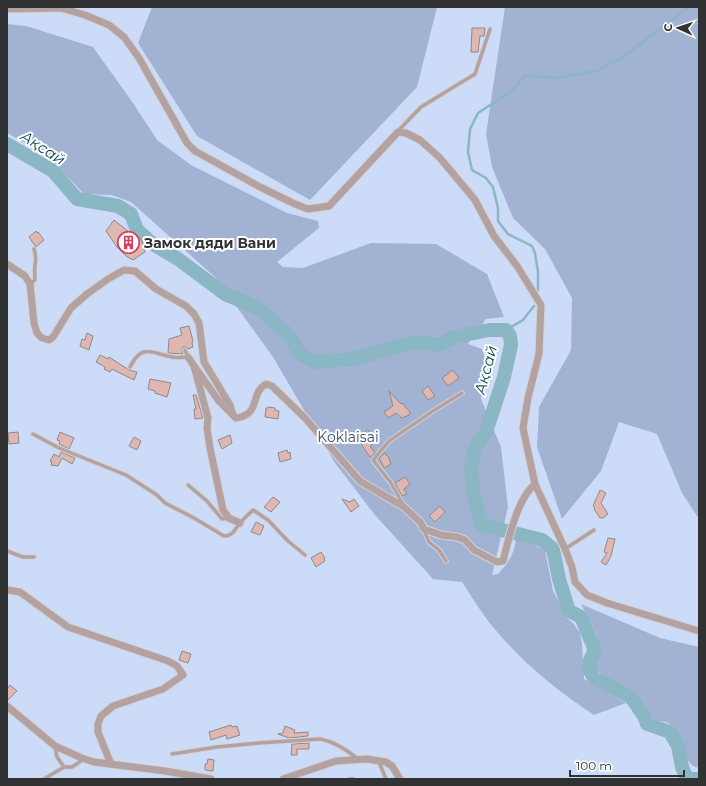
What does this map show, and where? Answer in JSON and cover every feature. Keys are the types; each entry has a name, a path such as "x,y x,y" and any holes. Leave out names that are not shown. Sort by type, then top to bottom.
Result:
{"street":[{"path":"7,9 61,8 86,15 109,25 124,37 139,58 187,142 195,151 260,187 308,209 329,206 398,132 406,133 420,140 440,158 475,200 494,236 517,266 541,305 539,354 528,398 523,428 534,484 565,549 572,567 575,582 587,595 607,604 699,630"},
{"path":"7,264 25,276 30,284 34,323 37,333 42,338 49,340 71,308 87,294 124,270 135,271 156,289 186,306 194,314 199,323 204,362 230,405 233,416"},
{"path":"186,353 219,401 233,416 236,418 243,417 252,411 261,386 266,384 272,386 305,418 360,481 404,507 420,522 424,529 441,535 457,536 464,540 474,550 497,562 503,560 522,501 528,489 534,484"},
{"path":"194,366 208,418 208,435 223,510 229,518 240,522"},
{"path":"7,590 20,592 68,627 168,661 177,666 183,675 163,689 113,706 101,716 98,724 98,732 111,764"},
{"path":"7,706 55,746 84,759 94,762 165,771 211,779"},
{"path":"283,779 336,761 359,760 386,762 392,766 400,779"}],"lane":[{"path":"398,132 421,107 475,74 490,29"},
{"path":"30,284 35,280 34,268 36,261 34,249"},
{"path":"130,367 138,354 144,351 175,358 186,353"},
{"path":"404,507 391,483 372,460 389,441 462,393"},
{"path":"33,434 59,448 126,475 158,495 165,503 224,536 229,536 233,533 240,522 254,510 268,520 288,541 305,555"},
{"path":"188,485 207,501 222,519 229,518"},
{"path":"424,529 429,542 439,550 446,561"},
{"path":"565,549 594,530"},
{"path":"7,551 23,557 34,557"},
{"path":"172,754 217,747 258,743 320,740 328,741 351,753 359,760"},
{"path":"55,746 57,757 64,767"},
{"path":"44,779 64,767 72,767 84,759"},
{"path":"379,761 386,779"}],"green space":[{"name":"Koklaisai","path":"7,7 563,7 699,414 699,779 7,779"},
{"path":"152,7 437,7 417,87 310,200 197,136 138,43"},
{"path":"505,7 699,7 699,519 682,493 657,434 619,422 601,471 562,519 537,447 539,407 571,350 572,298 545,249 513,218 492,167 486,134"},
{"path":"7,24 26,26 93,47 133,103 157,140 191,165 287,213 318,221 319,228 277,262 283,267 303,268 371,243 436,244 487,274 504,317 486,319 468,344 482,349 486,363 481,399 501,447 508,507 492,575 498,574 508,562 512,555 516,540 524,541 545,550 553,591 564,616 573,623 580,633 584,679 626,703 594,715 553,686 504,640 481,611 462,582 433,579 375,515 335,463 273,357 216,278 131,202 112,195 84,194 47,155 7,133"},
{"path":"581,604 660,638 699,647 699,768 693,766 689,762 675,728 670,724 654,720 634,691 607,678 598,670 595,665 599,656 599,643 594,629"}],"building":[{"path":"472,28 485,28 484,36 480,36 478,52 471,52"},
{"name":"Замок дяди Вани","path":"114,220 141,239 145,252 133,260 126,256 117,247 106,231"},
{"path":"36,231 44,240 36,247 29,237"},
{"path":"189,326 193,347 188,349 183,347 183,354 168,353 169,339 182,335 180,328"},
{"path":"87,333 93,336 89,350 80,346 82,339 85,340"},
{"path":"100,355 108,359 109,357 129,370 137,372 134,380 112,369 110,372 104,369 105,367 96,362"},
{"path":"453,370 459,378 448,386 442,378"},
{"path":"150,379 171,383 167,397 148,389"},
{"path":"428,386 435,396 428,400 422,391"},
{"path":"389,391 410,412 409,415 402,418 396,413 388,418 384,412 393,406"},
{"path":"193,395 196,395 203,418 195,419 194,409 196,409"},
{"path":"266,408 275,408 275,410 279,411 278,419 265,417"},
{"path":"368,430 376,442 370,446 375,453 370,457 357,438"},
{"path":"18,432 19,443 9,444 8,433"},
{"path":"60,432 74,438 69,449 59,444 60,441 57,440"},
{"path":"230,435 232,443 222,449 218,440"},
{"path":"134,437 141,441 137,450 129,446"},
{"path":"287,450 288,453 290,452 291,459 280,462 278,453"},
{"path":"61,452 75,458 72,464 62,458 58,466 51,465 52,462 50,461 54,454 59,457"},
{"path":"385,453 391,464 384,468 379,458"},
{"path":"405,477 410,484 404,489 407,494 402,496 395,483"},
{"path":"600,490 606,493 601,503 608,514 603,518 600,518 593,506"},
{"path":"273,497 280,502 271,512 264,507"},
{"path":"342,499 350,502 354,499 359,506 351,512"},
{"path":"440,506 445,512 435,522 429,516"},
{"path":"256,522 264,526 260,535 251,532"},
{"path":"608,538 615,539 611,556 606,565 601,562 607,553 604,552"},
{"path":"321,552 325,558 325,561 316,567 311,558"},
{"path":"182,651 191,654 188,663 179,660"},
{"path":"10,685 17,691 7,701 7,689"},
{"path":"231,725 232,727 237,726 240,735 227,739 226,735 211,740 209,732"},
{"path":"285,726 295,730 294,733 308,732 308,736 289,738 278,734 283,733"},
{"path":"309,743 309,749 297,749 297,755 291,755 292,744"},
{"path":"208,759 214,760 213,771 205,770 205,764 207,764"}],"waterway":[{"path":"538,290 538,272 535,253 532,246 508,234 498,221 498,208 493,187 486,178 472,170 468,152 470,129 478,113 510,92 526,75 555,78 597,71 623,57 689,7"},
{"name":"Ақсай","path":"7,144 53,171 77,199 118,206 131,214 137,230 153,244 178,259 225,294 258,308 289,335 300,354 316,362 353,359 410,343 428,343 438,345 455,337 489,330 506,330 510,336 511,345 504,377 486,432 475,448 471,465 473,493 482,525 542,540 553,549 559,579 569,611 581,617 595,650 590,660 589,669 594,678 631,697 644,716 647,724 670,732 678,746 682,767 687,779 699,779"},
{"path":"506,330 523,320 534,306"}],"place":[{"name":"Замок дяди Вани","path":"128,243"}]}
